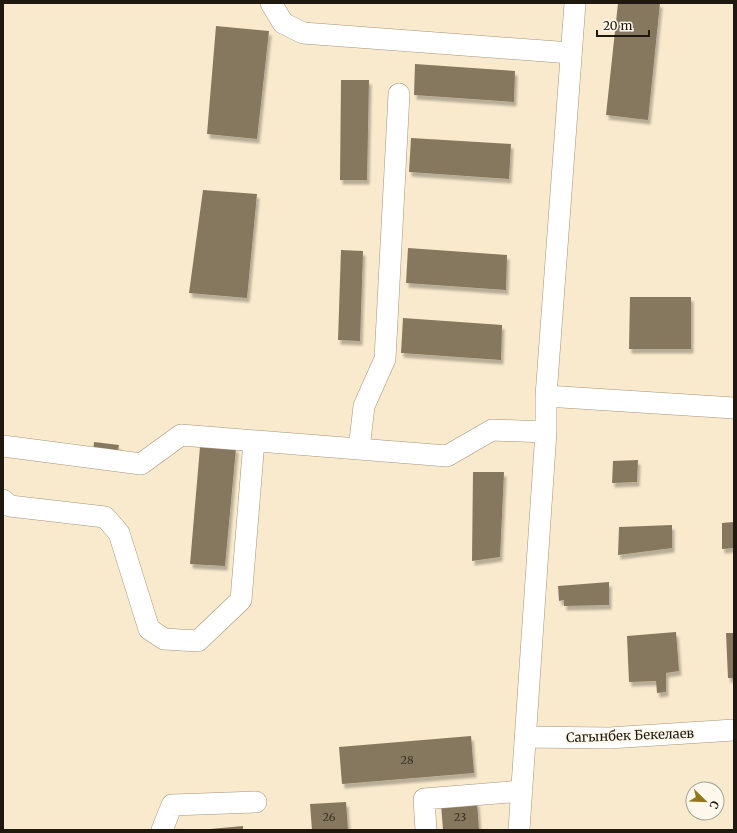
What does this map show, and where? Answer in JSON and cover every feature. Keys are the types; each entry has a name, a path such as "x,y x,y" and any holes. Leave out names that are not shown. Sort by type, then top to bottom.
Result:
{"street":[{"path":"271,3 283,23 303,33 571,53"},
{"path":"519,830 546,432 546,396 574,3"},
{"path":"359,450 364,406 385,359 399,94"},
{"path":"546,396 734,408"},
{"path":"3,446 141,464 181,435 254,442 447,456 492,430 546,432"},
{"path":"3,500 10,506 105,517 119,533 149,629 164,639 198,641 241,600 254,442"},
{"name":"Сагынбек Бекелаев","path":"525,737 609,738 734,730"},
{"path":"426,830 424,799 522,791"},
{"path":"162,830 172,805 256,802"}],"building":[{"path":"618,3 660,3 648,120 606,115"},
{"path":"216,26 269,31 257,139 207,134"},
{"path":"415,64 515,71 514,102 414,95"},
{"path":"341,80 369,80 367,180 340,180"},
{"path":"411,138 511,144 509,179 409,172"},
{"path":"203,190 257,194 247,298 189,293"},
{"path":"408,248 507,255 506,290 406,283"},
{"path":"341,250 363,251 360,341 338,340"},
{"path":"630,297 691,297 691,349 629,349"},
{"path":"403,318 502,325 501,360 401,353"},
{"path":"94,442 119,445 117,457 93,454"},
{"path":"200,447 236,448 225,566 190,564"},
{"path":"638,460 637,482 612,483 613,461"},
{"path":"473,472 504,472 500,557 472,561"},
{"path":"734,522 734,548 722,549 722,523"},
{"path":"672,525 672,548 618,555 619,527"},
{"path":"609,582 609,605 564,606 564,600 559,601 558,586"},
{"path":"676,632 679,671 666,673 666,692 657,693 656,681 629,682 627,636"},
{"path":"726,633 734,633 734,678 728,678"},
{"path":"471,736 474,773 342,784 339,747"},
{"path":"346,802 348,830 312,830 310,804"},
{"path":"477,802 479,830 443,830 441,804"},
{"path":"243,826 243,830 210,830 210,829"}]}
